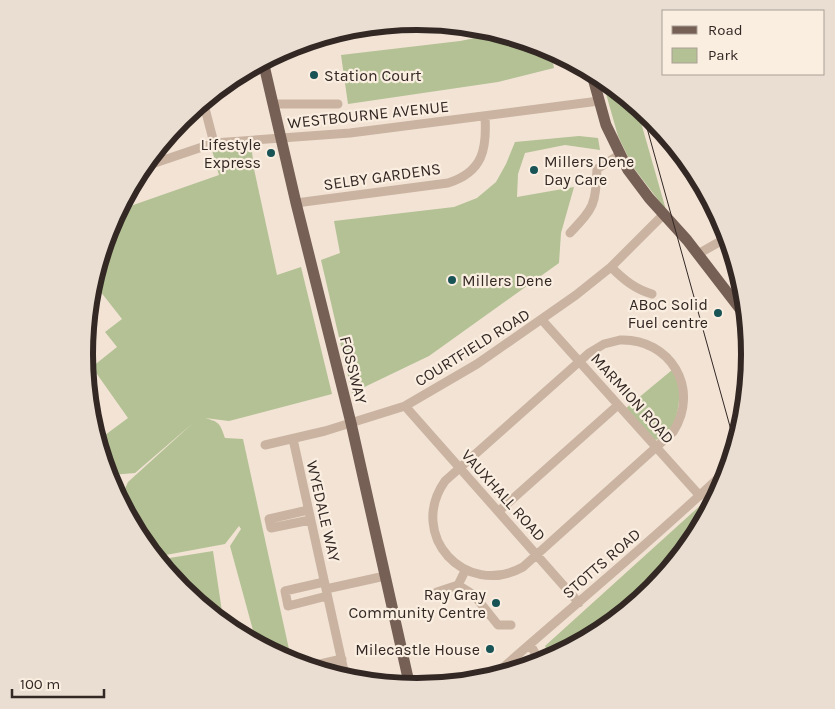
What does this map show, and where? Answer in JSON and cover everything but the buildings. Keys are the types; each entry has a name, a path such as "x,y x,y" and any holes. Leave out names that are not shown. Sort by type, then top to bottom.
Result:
{"main road":[{"name":"FOSSWAY","path":"265,68 351,423 408,679"},
{"path":"595,83 606,125 619,155 636,182 698,254 738,307"}],"street":[{"name":"WESTBOURNE AVENUE","path":"159,160 214,143 350,133 599,101"},
{"path":"273,104 338,104"},
{"path":"206,109 214,143"},
{"name":"SELBY GARDENS","path":"296,203 459,179 475,167 480,159 485,146 485,117"},
{"path":"570,233 590,211 596,199 597,169 619,155"},
{"name":"COURTFIELD ROAD","path":"351,423 405,406 477,364 595,281 664,214"},
{"path":"698,254 722,241"},
{"path":"611,267 628,283 652,294"},
{"name":"MARMION ROAD","path":"542,320 700,496"},
{"path":"628,340 652,346 671,362 678,373 683,388 682,411 673,432 538,556 523,567 508,574 484,576 465,571 443,550 434,530 434,508 440,488 459,467 579,360 604,344 628,340"},
{"path":"499,511 618,404"},
{"name":"VAUXHALL ROAD","path":"405,406 579,604"},
{"path":"265,445 351,423"},
{"name":"WYEDALE WAY","path":"292,439 344,671"},
{"name":"STOTTS ROAD","path":"503,667 579,604 717,480"},
{"path":"437,592 458,585 465,571"},
{"path":"326,589 385,576"},
{"path":"458,585 474,595 498,625 511,625"},
{"path":"530,644 537,656"},
{"path":"326,666 343,664"},
{"path":"335,668 343,664"}],"green space":[{"path":"483,37 522,47 552,59 554,68 498,82 348,104 341,55"},
{"path":"605,90 640,119 666,210 633,167 618,136"},
{"path":"579,136 598,138 600,150 565,145 525,153 518,174 517,197 574,187 561,233 559,263 429,356 352,393 321,260 340,253 334,221 454,207 477,198 496,182 515,142"},
{"path":"251,144 254,169 277,275 301,267 332,394 229,421 205,418 219,424 225,438 243,439 290,653 254,636 230,546 241,529 239,526 225,544 163,556 136,517 126,498 123,492 128,482 193,423 135,473 116,475 104,436 128,418 94,369 94,366 117,347 105,332 122,319 99,290 110,250 128,207 219,175 212,150"},
{"path":"672,370 678,382 679,391 676,418 668,433 662,438 654,440 625,409"},
{"path":"709,497 699,517 675,552 647,584 615,612 580,636 548,652 545,646"},
{"path":"213,551 222,614 188,584 166,559"}],"tram line":[{"path":"646,124 732,434"}],"place":[{"name":"Station Court","path":"314,75"},
{"name":"Lifestyle Express","path":"271,153"},
{"name":"Millers Dene Day Care","path":"534,170"},
{"name":"Millers Dene","path":"452,280"},
{"name":"ABoC Solid Fuel centre","path":"718,313"},
{"name":"Ray Gray Community Centre","path":"496,603"},
{"name":"Milecastle House","path":"490,649"}]}
